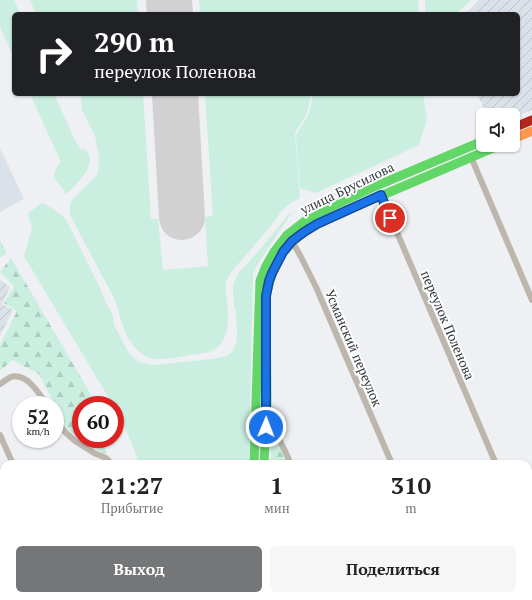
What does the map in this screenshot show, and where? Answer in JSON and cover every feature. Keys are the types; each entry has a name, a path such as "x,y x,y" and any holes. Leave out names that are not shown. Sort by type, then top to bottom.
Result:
{"main road":[{"path":"520,125 532,120"},
{"path":"520,136 532,131"},
{"name":"улица Брусилова","path":"254,460 260,281 274,252 287,235 310,217 376,186 476,144"},
{"name":"улица Брусилова","path":"264,460 266,414 266,296 272,273 283,252 292,241 317,224 483,152"}],"street":[{"path":"471,157 532,300"},
{"name":"переулок Поленова","path":"381,195 494,460"},
{"name":"Усманский переулок","path":"292,241 316,287 390,460"},
{"path":"0,384 10,377 16,376 26,380 34,386 41,396"},
{"path":"266,414 289,460"},
{"path":"64,430 75,441 108,460"},
{"path":"0,435 11,460"}],"shaded area":[{"path":"480,0 532,0 532,110 520,115 520,108 484,108 478,96 520,96 520,12 468,12"},
{"path":"0,148 24,199 0,212"},
{"path":"0,280 10,287 2,304 13,310 0,336"}],"green space":[{"path":"0,0 14,0 19,12 12,12 12,54 0,27"},
{"path":"30,0 137,0 138,12 35,12"},
{"path":"199,0 419,0 419,12 200,12"},
{"path":"425,0 472,0 457,12 426,12"},
{"path":"31,96 55,96 80,149 85,150 89,155 90,160 86,171 66,194 54,177 56,168 61,162"},
{"path":"81,96 143,96 151,219 158,219 163,270 208,266 205,217 213,216 205,96 311,96 307,113 295,133 300,198 281,211 277,218 228,277 226,282 228,316 227,327 225,337 216,349 203,353 173,358 156,359 145,356 129,340 123,327 114,298 70,215 70,205 72,200 98,174 99,158 95,136 82,110"},
{"path":"313,96 423,96 427,119 419,145 316,193 300,188 296,135 309,114"},
{"path":"42,203 63,216 68,223 100,288 113,315 114,325 129,353 139,362 154,365 212,359 227,356 232,352 237,341 236,312 233,289 234,283 238,274 292,212 253,274 249,460 138,460 124,425 124,396 108,396 24,256 32,229 28,213"},
{"path":"0,240 7,254 0,257"},
{"path":"11,258 92,396 72,396 72,433 68,430 64,422 64,396 50,396 39,374 12,360 0,371 0,345 17,311 4,303 14,287 0,272"},
{"path":"271,429 287,460 271,460"},
{"path":"97,448 105,448 107,454 100,452"}],"runway":[{"path":"169,0 170,12"},
{"path":"175,96 182,217"}],"traffic: fast":[{"path":"254,460 260,281 274,252 287,235 310,217 376,186 476,144"},
{"path":"264,460 267,401 266,296 273,271 284,251 300,235 322,221 484,152"}],"traffic: slow":[{"path":"520,136 532,131"}],"traffic: jam":[{"path":"520,125 532,120"}],"route":[{"path":"266,427 266,296 272,273 283,252 292,241 317,224 381,195 390,218"}]}
